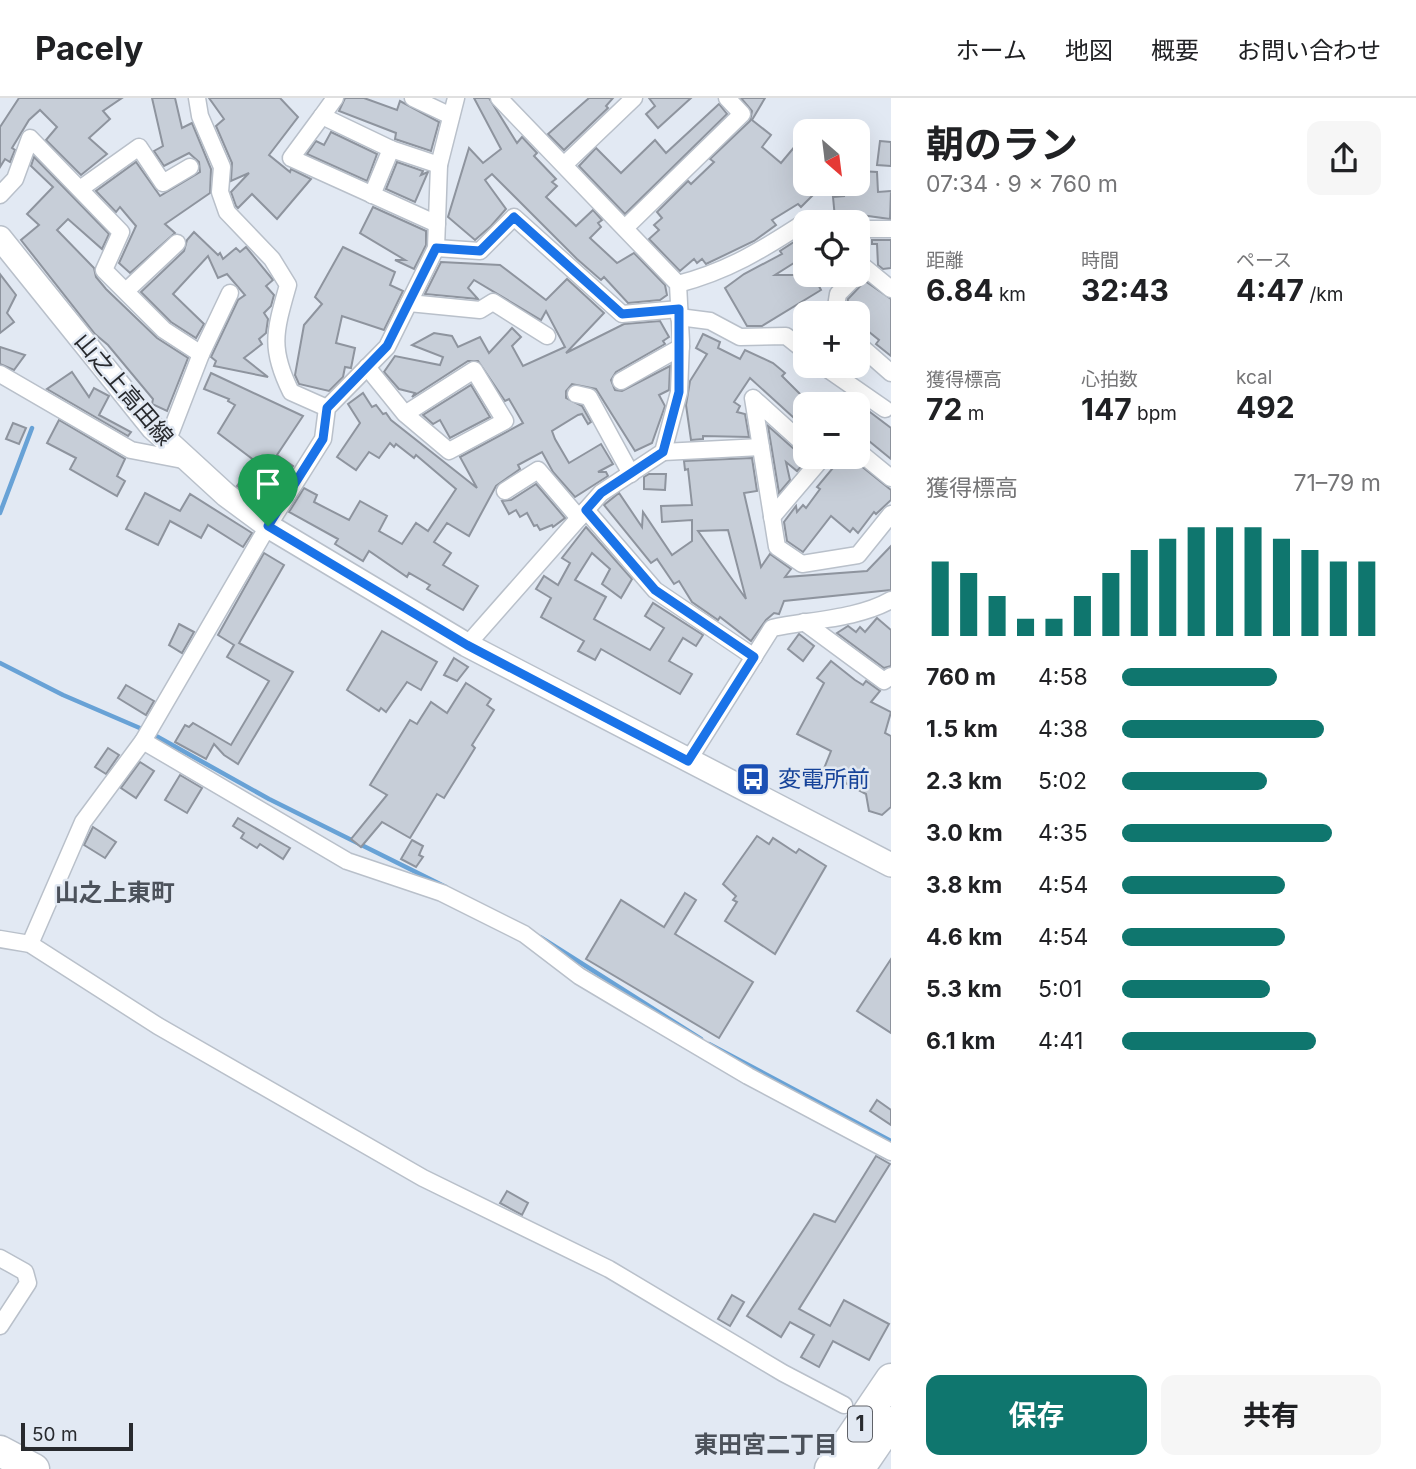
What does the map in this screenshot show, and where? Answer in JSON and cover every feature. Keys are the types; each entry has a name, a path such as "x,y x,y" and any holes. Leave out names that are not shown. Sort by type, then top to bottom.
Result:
{"highway":[{"name":"1","path":"830,1469 891,1379"},
{"name":"1","path":"859,1469 891,1422"},
{"path":"0,1451 34,1469"}],"street":[{"path":"197,98 200,116 222,167 220,192 227,212 272,259 288,285 275,328 277,364 291,392 327,408"},
{"path":"335,98 291,158 437,224"},
{"path":"413,98 451,116"},
{"path":"30,944 83,822 143,741 268,526 323,439 327,408 387,346 409,303 436,248 439,165 456,98"},
{"path":"499,98 678,284 681,347 679,392 663,452"},
{"path":"565,164 634,98"},
{"path":"625,228 741,114 727,98"},
{"path":"322,116 391,149 439,165"},
{"path":"0,195 15,178 30,138 121,232 104,270 164,330 201,354"},
{"path":"79,189 139,147 163,183 190,167"},
{"path":"372,195 391,149"},
{"path":"436,248 480,251 514,217 622,314 679,313 710,321 740,337 786,336 793,342"},
{"path":"870,229 891,229"},
{"path":"678,284 716,274 793,230"},
{"name":"山之上高田線","path":"0,238 153,428 188,461 268,526 467,645 891,865"},
{"path":"126,291 177,243"},
{"path":"870,278 891,289"},
{"path":"167,442 201,354 230,293"},
{"path":"409,303 480,310 493,302 547,336"},
{"path":"621,381 681,347"},
{"path":"870,355 891,373"},
{"path":"367,367 405,414 449,451 505,421 474,370 405,414"},
{"path":"0,374 131,450 188,461"},
{"path":"840,378 885,409"},
{"path":"576,394 589,397 631,474"},
{"path":"793,434 753,398 777,547 802,564 859,555 891,514"},
{"path":"467,645 601,493 663,452 761,447"},
{"path":"870,461 891,478"},
{"path":"772,517 812,469"},
{"path":"505,491 538,470 655,590 754,657"},
{"path":"688,761 772,628 881,605 891,600"},
{"path":"804,622 884,681 891,676"},
{"path":"143,741 347,861 442,893 524,934 579,976 631,1007 748,1076 891,1152"},
{"path":"0,939 30,944 168,1031 423,1178 609,1269 724,1339 844,1405"},
{"path":"0,1258 25,1272 28,1283 0,1326"}],"building":[{"path":"19,98 122,98 103,111 110,119 89,138 107,154 81,175 46,140 57,127 40,110 29,120 12,148 15,150 10,162 5,159 0,167 0,127"},
{"path":"152,98 175,98 182,128 192,123 211,169 210,193 165,224 175,233 130,273 119,263 136,226 120,207 116,212 96,191 136,162 160,196 200,172 199,162 189,153 164,166 154,151 163,146"},
{"path":"209,98 280,98 298,117 269,155 290,172 291,169 311,179 277,219 252,194 238,208 236,206 231,192 249,173 231,181 232,163 216,126 224,119"},
{"path":"345,98 364,98 397,110 400,101 439,122 431,151 395,139 396,133 339,111"},
{"path":"474,98 489,98 517,143 522,137 537,153 534,156 556,179 552,182 557,186 546,197 576,226 593,210 602,220 598,223 601,227 590,238 617,263 634,253 665,285 667,295 660,300 628,303 604,277 601,280 577,259 492,174 485,180 506,209 491,226 475,240 448,217 469,148 483,163 501,149"},
{"path":"589,98 613,98 606,106 608,108 564,150 548,134"},
{"path":"649,98 691,98 658,128 646,114 655,106"},
{"path":"741,98 765,98 752,120 771,135 762,147 781,163 793,149 793,196 812,196 801,207 798,204 772,220 776,225 754,241 706,264 702,259 697,263 694,259 680,271 649,239 659,230 654,225 662,218 657,212 688,181 691,184 714,162 710,159 750,121 752,111"},
{"path":"719,104 727,114 625,214 579,166 596,148 621,173 655,140 666,153"},
{"path":"331,132 377,154 367,181 307,154 316,141 324,145"},
{"path":"880,141 891,142 891,166 877,165"},
{"path":"34,157 109,234 102,249 68,219 57,230 94,268 96,277 106,289 157,338 188,358 167,411 152,404 153,399 108,345 95,334 21,240 39,225 27,214 53,187 31,166"},
{"path":"397,162 423,171 421,175 428,172 415,202 386,189"},
{"path":"870,172 877,172 878,192 891,191 890,219 870,216 870,210 834,210 833,197 870,196"},
{"path":"373,207 426,231 426,245 414,269 395,260 405,260 360,233"},
{"path":"194,232 218,255 220,253 223,259 236,248 240,252 246,247 273,280 266,286 274,295 271,306 264,313 268,319 266,333 259,339 262,344 244,358 268,377 214,366 216,361 211,357 238,300 245,295 227,274 218,278 208,256 173,294 204,324 196,338 171,322 141,292 184,251 187,240"},
{"path":"872,240 891,240 891,268 883,269 878,265 877,244 872,244"},
{"path":"793,243 793,264 775,275 793,275 793,287 819,287 821,290 803,301 793,301 793,307 762,326 747,326 725,288 744,274 782,254 780,251"},
{"path":"343,247 395,272 390,285 403,291 384,330 342,316 336,343 355,348 351,368 345,367 343,377 329,391 299,384 295,375 304,325 322,304 315,297"},
{"path":"441,262 500,265 546,300 567,279 604,313 566,353 624,324 660,321 669,337 663,341 665,344 616,372 611,380 615,390 622,391 670,366 669,390 659,395 665,406 652,443 635,451 596,389 572,384 566,391 566,398 582,406 591,422 588,424 582,414 578,415 552,431 555,439 569,463 601,444 613,464 598,472 606,472 608,476 575,497 553,472 542,452 518,465 520,469 496,486 469,536 447,523 434,542 451,553 443,565 478,586 463,610 427,589 430,585 409,573 407,577 369,551 363,561 335,544 338,539 289,512 304,488 317,495 314,502 349,520 360,501 387,516 379,531 402,544 416,523 428,531 456,489 416,455 414,458 396,444 394,447 390,443 379,458 369,452 356,470 337,457 360,423 348,404 363,393 372,407 376,405 383,414 386,413 391,420 477,488 460,457 523,423 509,399 505,401 478,361 468,361 412,397 415,393 399,389 384,372 395,356 440,365 443,357 412,345 434,333 452,336 458,347 480,337 489,353 512,328 521,337 512,346 523,366 565,347 546,311 541,320 474,280 468,288 478,299 425,294"},
{"path":"0,274 16,295 7,313 14,322 0,333"},
{"path":"870,284 891,299 891,356 876,344 879,340 870,333 870,301 848,299 859,287 870,287"},
{"path":"703,334 720,342 718,348 740,359 745,350 773,363 785,373 782,376 798,392 793,392 793,417 750,378 734,402 740,406 737,412 745,414 749,437 703,436 703,439 691,440 686,405 690,381 707,354 696,348"},
{"path":"0,347 25,355 14,370 0,364"},
{"path":"72,372 89,397 94,388 109,396 99,415 131,432 128,436 47,389"},
{"path":"211,373 303,416 277,455 293,466 284,481 277,475 258,501 237,486 255,461 218,433 235,405 228,401 229,399 204,389"},
{"path":"471,385 490,417 450,438 440,420 433,424 423,415"},
{"path":"870,412 891,428 891,459 870,442"},
{"path":"59,420 125,459 117,476 125,481 117,496 70,469 76,458 47,443"},
{"path":"13,423 26,428 19,444 6,439"},
{"path":"768,426 793,448 793,468 786,462 790,480 779,493"},
{"path":"752,458 757,491 744,493 761,567 770,554 791,569 785,577 867,571 891,546 891,590 784,601 779,614 774,613 766,620 751,641 720,617 718,620 692,602 679,581 674,584 657,559 651,563 604,505 619,493 642,527 643,512 672,555 692,541 692,520 662,522 661,506 692,505 688,469 685,470 684,461","holes":["728,530 746,599 698,531"]},
{"path":"832,469 865,469 891,490 891,500 876,514 874,512 858,533 853,528 850,532 831,516 803,552 787,541 784,522 796,506 797,512 803,505 806,508 820,489 817,487"},
{"path":"649,474 666,474 665,490 644,489 644,477"},
{"path":"536,484 565,518 553,527 552,525 540,530 537,525 534,526 527,513 520,517 516,510 509,514 502,501 511,500"},
{"path":"145,493 180,511 190,494 252,533 243,547 208,525 201,538 170,521 158,545 126,529"},
{"path":"586,527 632,579 621,598 602,584 610,569 592,553 575,580 606,597 594,619 650,650 664,628 645,616 653,603 703,635 696,646 683,638 669,661 692,674 680,694 601,649 595,660 578,651 584,641 541,617 551,598 536,589 544,576 558,585 570,563 562,558"},
{"path":"264,553 284,565 239,643 293,672 238,764 214,744 206,759 175,742 185,725 189,727 193,723 231,745 269,681 227,657 234,645 218,635"},
{"path":"877,618 891,630 891,666 884,668 837,633 848,626 856,632 860,627 865,632"},
{"path":"179,624 194,632 182,653 169,645"},
{"path":"382,631 437,662 421,690 407,682 386,712 381,708 379,711 347,690"},
{"path":"799,634 814,646 803,661 788,649"},
{"path":"454,658 468,667 457,681 444,675"},
{"path":"831,661 863,685 866,681 880,691 871,702 891,712 885,733 891,736 891,807 882,815 869,811 866,794 823,771 831,751 797,734 824,683 817,678"},
{"path":"466,683 491,699 487,705 494,710 472,745 475,748 444,798 437,794 410,838 382,822 361,847 351,839 387,795 370,785 410,720 417,724 431,702 447,713"},
{"path":"126,685 154,701 146,715 118,698"},
{"path":"108,748 119,755 106,774 95,767"},
{"path":"140,762 154,771 136,798 121,788"},
{"path":"180,775 202,788 187,813 165,800"},
{"path":"238,818 290,848 283,859 260,844 257,848 241,838 244,833 233,826"},
{"path":"93,827 116,842 105,858 84,845"},
{"path":"757,836 769,844 773,838 796,853 799,849 826,866 775,954 725,921 737,902 733,900 736,896 723,884"},
{"path":"412,840 423,846 419,855 423,857 416,867 401,859"},
{"path":"685,893 696,900 675,934 753,982 719,1038 586,959 621,900 664,927"},
{"path":"891,959 891,1033 857,1011"},
{"path":"877,1100 891,1110 891,1125 870,1111"},
{"path":"876,1156 890,1164 799,1309 830,1326 844,1300 889,1324 869,1360 833,1341 819,1367 801,1357 814,1335 790,1322 781,1337 747,1316 814,1214 835,1222"},
{"path":"507,1191 528,1203 522,1215 500,1203"},
{"path":"732,1295 744,1302 730,1326 718,1319"}],"waterway":[{"path":"0,513 32,428"},
{"path":"0,663 63,695 149,732 269,799 446,887"},
{"path":"540,937 701,1039"},
{"path":"709,1044 891,1141"}],"place":[{"name":"変電所前","path":"753,779"}],"district":[{"name":"山之上東町","path":"115,893"},
{"name":"東田宮二丁目","path":"766,1445"}],"route":[{"path":"514,217 622,314 679,309 679,392 663,452 601,493 586,510 655,590 754,657 688,761 467,645 268,526 323,439 327,408 387,346 436,248 480,251 514,217"}]}
